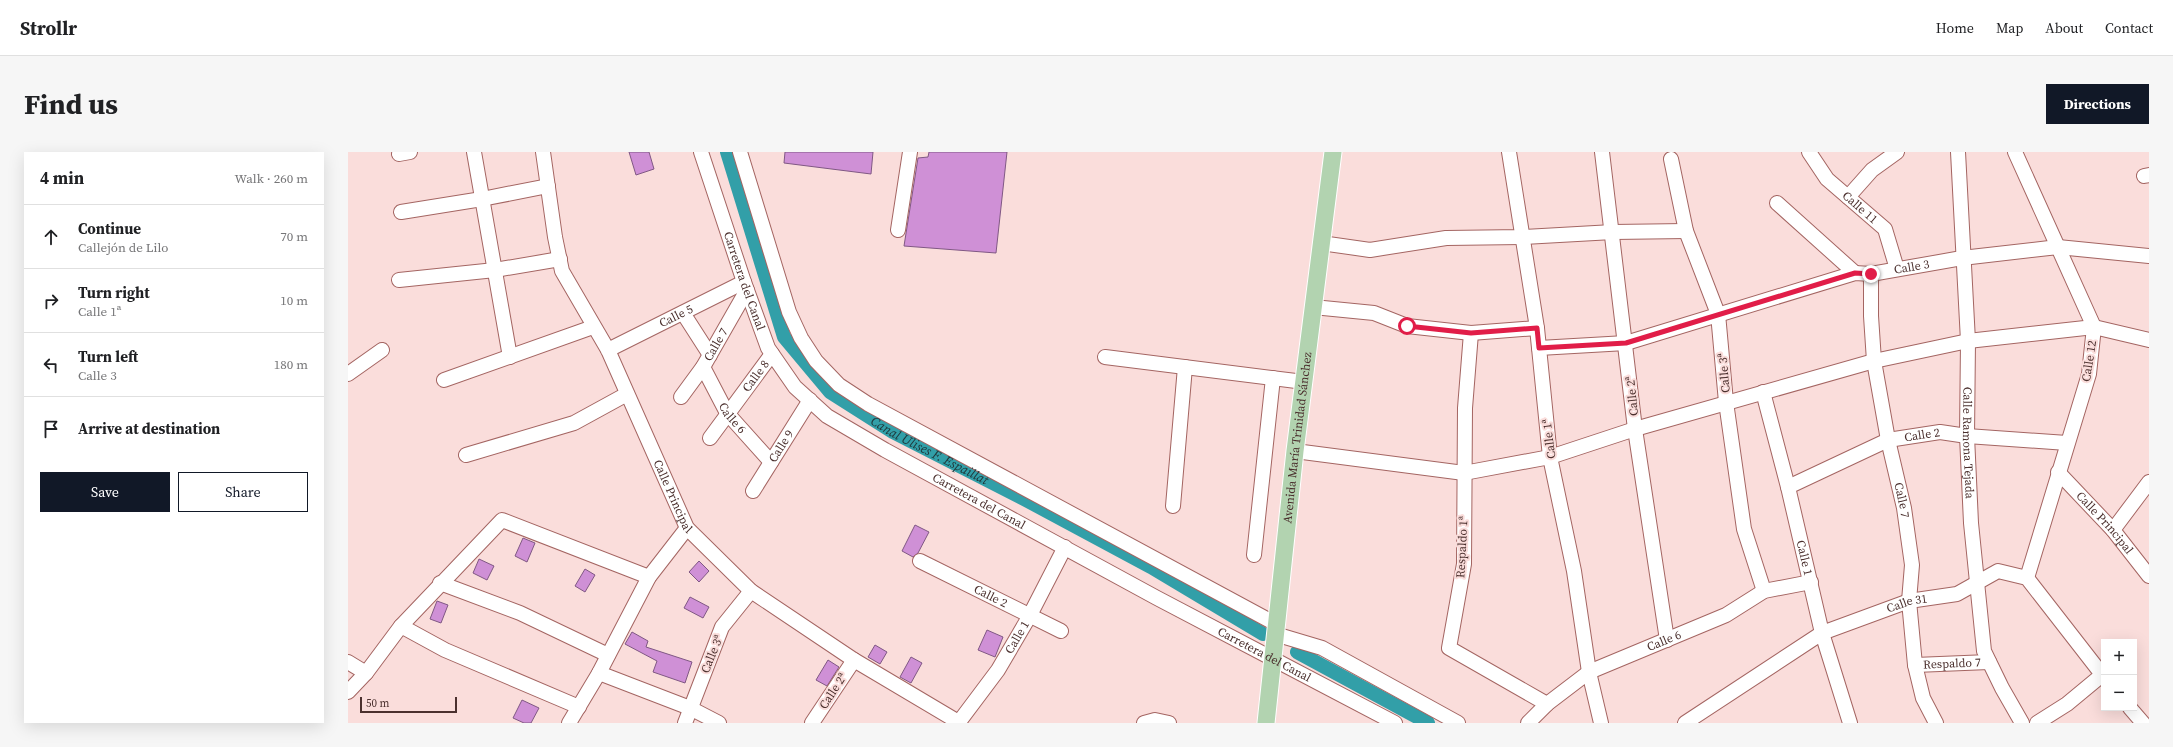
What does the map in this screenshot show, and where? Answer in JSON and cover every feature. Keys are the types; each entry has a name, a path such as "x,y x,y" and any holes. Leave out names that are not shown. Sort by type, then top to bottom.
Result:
{"main road":[{"name":"Avenida María Trinidad Sánchez","path":"1266,723 1275,629 1332,152"}],"street":[{"path":"474,152 510,357"},
{"name":"Calle Principal","path":"543,152 562,271 608,350 687,528 751,591 854,660 952,721"},
{"name":"Carretera del Canal","path":"701,152 745,286 768,348 795,387 827,416 885,450 1273,660 1395,723"},
{"name":"Carretera del Canal","path":"740,152 789,312 801,338 816,361 840,385 868,404 1275,629 1322,648 1458,723"},
{"path":"898,230 910,152"},
{"name":"Calle 1ª","path":"1509,152 1537,328 1550,457 1574,571 1589,672 1601,723"},
{"name":"Calle 2ª","path":"1602,152 1613,232 1635,429 1667,640"},
{"name":"Calle 11","path":"1809,152 1828,179 1885,229 1897,270"},
{"path":"1848,197 1872,170 1897,152"},
{"name":"Calle Ramona Tejada","path":"1958,152 1962,258 1968,341 1967,436 1971,523 1984,651 2022,723"},
{"name":"Calle 12","path":"2015,152 2094,328 2089,374 2027,578"},
{"name":"Calle 3ª","path":"1671,159 1686,231 1718,314 1726,402 1744,529 1764,591"},
{"path":"401,212 482,199 548,186"},
{"path":"1777,203 1855,273"},
{"path":"1321,243 1370,250 1446,238 1522,237 1613,232 1686,231"},
{"name":"Calle 3","path":"1539,348 1626,343 1855,273 1871,274 1962,258 2058,247 2149,256"},
{"path":"398,280 495,270 560,260"},
{"name":"Calle 7","path":"1871,274 1871,316 1874,361 1888,440 1904,508 1912,565 1909,601 1915,666 1923,698 1936,723"},
{"name":"Calle 5","path":"608,350 683,313 745,286"},
{"name":"Calle 7","path":"681,396 706,361 745,286"},
{"path":"1313,307 1374,313 1407,326 1471,333 1537,328"},
{"name":"Calle 6","path":"683,313 706,361 727,414 771,462"},
{"path":"444,380 594,326"},
{"path":"1296,451 1464,473 1550,457 1635,429 1726,402 1874,361 1968,341 2094,328 2149,340"},
{"name":"Respaldo 1ª","path":"1471,333 1465,408 1464,564 1450,648 1547,704"},
{"path":"348,374 382,350"},
{"name":"Calle 8","path":"710,438 772,354"},
{"path":"1105,356 1304,382"},
{"path":"1173,506 1185,367"},
{"path":"1254,555 1273,378"},
{"name":"Calle 1","path":"1763,392 1788,487 1822,633 1850,723"},
{"path":"466,455 574,423 627,394"},
{"name":"Calle 9","path":"752,491 810,400"},
{"name":"Calle 2","path":"1788,487 1888,440 1940,432 1967,436 2067,443"},
{"name":"Calle Principal","path":"2058,472 2113,530 2149,576"},
{"path":"2113,530 2149,482"},
{"path":"348,692 366,673 401,626 440,583 502,520 649,577"},
{"path":"569,723 599,674 649,577 687,528"},
{"name":"Calle 1","path":"952,721 998,670 1029,617 1065,547"},
{"name":"Calle 2","path":"920,561 1029,617 1061,631"},
{"name":"Calle 31","path":"1686,723 1822,633 1909,601 1957,594 1998,571 2027,578"},
{"path":"2027,578 2102,675"},
{"name":"Calle 6","path":"1528,723 1547,704 1589,672 1726,615 1764,591 1811,582"},
{"path":"440,583 520,613 608,655"},
{"name":"Calle 3ª","path":"685,723 722,627 751,591"},
{"path":"401,626 445,650 579,707"},
{"name":"Calle 2ª","path":"812,723 854,660"},
{"path":"348,662 366,673"},
{"name":"Respaldo 7","path":"1915,666 1989,662"},
{"path":"599,674 690,708 718,723"},
{"path":"2037,723 2067,704 2101,678"},
{"path":"2133,711 2143,723"},
{"path":"1144,723 1155,720 1169,723"}],"building":[{"path":"629,152 649,152 654,169 636,175"},
{"path":"785,152 873,152 871,174 784,163"},
{"path":"929,152 1007,152 996,253 904,246 918,158 928,157"},
{"path":"915,525 929,532 918,553 913,557 902,551"},
{"path":"523,538 535,543 527,562 515,556"},
{"path":"479,559 494,566 487,580 473,573"},
{"path":"699,561 709,571 699,582 689,572"},
{"path":"585,569 595,575 585,592 575,586"},
{"path":"690,597 709,607 703,618 684,608"},
{"path":"437,601 448,605 441,623 430,619"},
{"path":"987,630 1003,637 995,657 978,650"},
{"path":"632,632 648,641 646,647 692,662 685,683 653,672 657,661 625,644"},
{"path":"875,645 887,652 880,664 868,657"},
{"path":"911,657 922,663 911,683 900,677"},
{"path":"828,660 839,667 827,686 816,680"},
{"path":"522,700 539,708 531,723 524,723 513,718"}],"waterway":[{"name":"Canal Ulises F. Espaillat","path":"727,152 784,337 830,392 893,432 1026,500 1151,567 1263,634"},
{"name":"Canal Ulises F. Espaillat","path":"1297,652 1428,723"}],"route":[{"path":"1407,326 1471,333 1537,328 1539,348 1626,343 1855,273 1871,274"}]}
